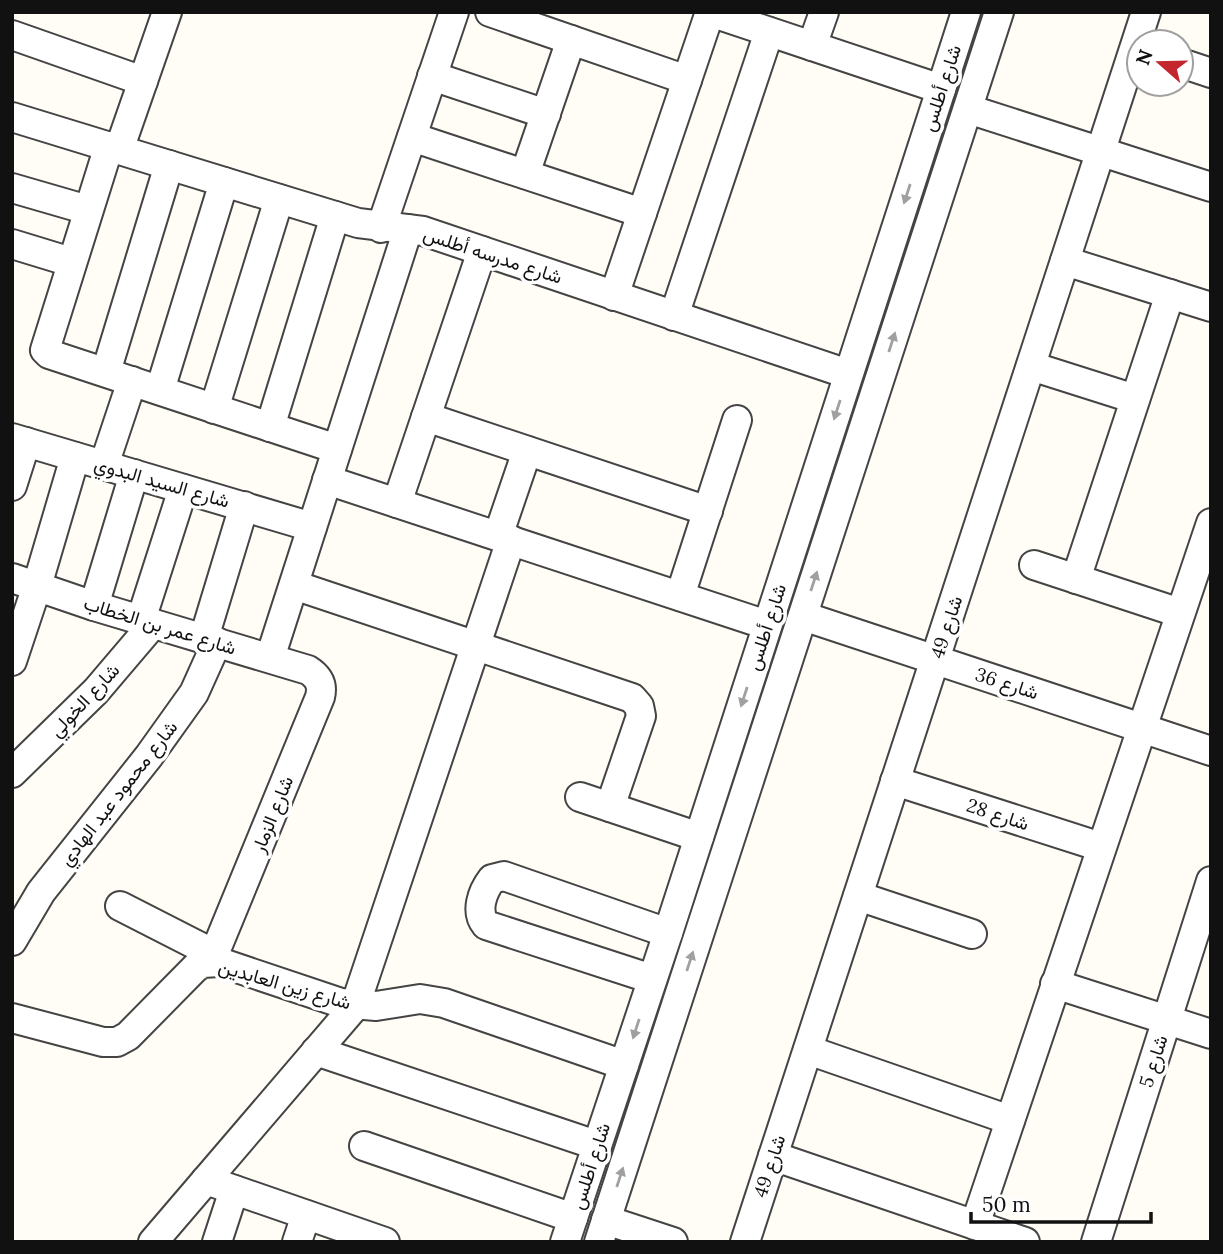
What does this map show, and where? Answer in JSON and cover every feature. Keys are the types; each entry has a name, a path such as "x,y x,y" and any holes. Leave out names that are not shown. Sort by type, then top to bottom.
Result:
{"street":[{"path":"167,12 143,80 88,210 45,350 337,449"},
{"path":"270,658 337,449 394,228 412,137 454,12"},
{"path":"489,12 687,80"},
{"path":"812,46 824,12"},
{"name":"شارع أطلس","path":"569,1230 668,933 965,12"},
{"name":"شارع أطلس","path":"602,1231 999,12"},
{"path":"614,296 711,13 941,89"},
{"path":"674,316 769,32"},
{"path":"12,35 143,80"},
{"path":"525,174 571,40"},
{"path":"432,76 546,114"},
{"name":"شارع 49","path":"745,1242 1125,83"},
{"path":"968,109 1211,187"},
{"name":"شارع مدرسه أطلس","path":"12,117 335,216 423,231 848,374"},
{"path":"412,137 642,213"},
{"path":"923,143 953,152"},
{"path":"104,465 119,377 169,165"},
{"path":"160,390 224,182"},
{"path":"12,188 88,210"},
{"path":"214,408 279,199"},
{"path":"270,427 335,216"},
{"path":"12,244 71,262"},
{"path":"397,503 482,251"},
{"path":"1065,261 1211,307"},
{"path":"1076,579 1170,294"},
{"path":"1031,366 1135,399"},
{"path":"426,417 708,510"},
{"path":"680,596 737,420"},
{"path":"12,486 19,440"},
{"name":"شارع السيد البدوي","path":"19,440 312,527"},
{"path":"153,1242 355,1006 475,645 527,451"},
{"path":"12,661 25,582 75,457"},
{"path":"94,606 134,474"},
{"path":"327,480 767,625"},
{"path":"147,622 183,489"},
{"name":"شارع محمود عبد الهادي","path":"12,941 41,892 149,756 194,693 244,506"},
{"path":"975,1225 1211,523"},
{"path":"1034,565 1180,613"},
{"name":"شارع عمر بن الخطاب","path":"25,582 94,606 308,670"},
{"path":"294,584 632,698 639,706 641,716 610,807"},
{"name":"شارع 36","path":"803,616 1211,751"},
{"name":"شارع الخولي","path":"12,773 96,691 147,622"},
{"name":"شارع الزمار","path":"212,958 320,697 321,684 314,673 308,670"},
{"name":"شارع 28","path":"895,781 1101,847"},
{"path":"580,797 699,837"},
{"path":"652,979 486,925 479,913 480,905 492,879 504,876 668,933"},
{"name":"شارع 5","path":"1096,1242 1211,881"},
{"path":"858,896 972,934"},
{"path":"120,906 212,958"},
{"name":"شارع زين العابدين","path":"12,1018 103,1042 117,1042 128,1036 196,967 212,958 326,999 355,1006 376,1006 420,999 444,1003 624,1065"},
{"path":"1055,984 1211,1034"},
{"path":"808,1050 1010,1120"},
{"path":"316,1051 596,1145"},
{"path":"364,1146 569,1230"},
{"path":"773,1156 1025,1242"},
{"path":"206,1180 382,1241"},
{"path":"217,1242 234,1190"},
{"path":"297,1242 306,1214"},
{"path":"602,1231 673,1242"}]}
